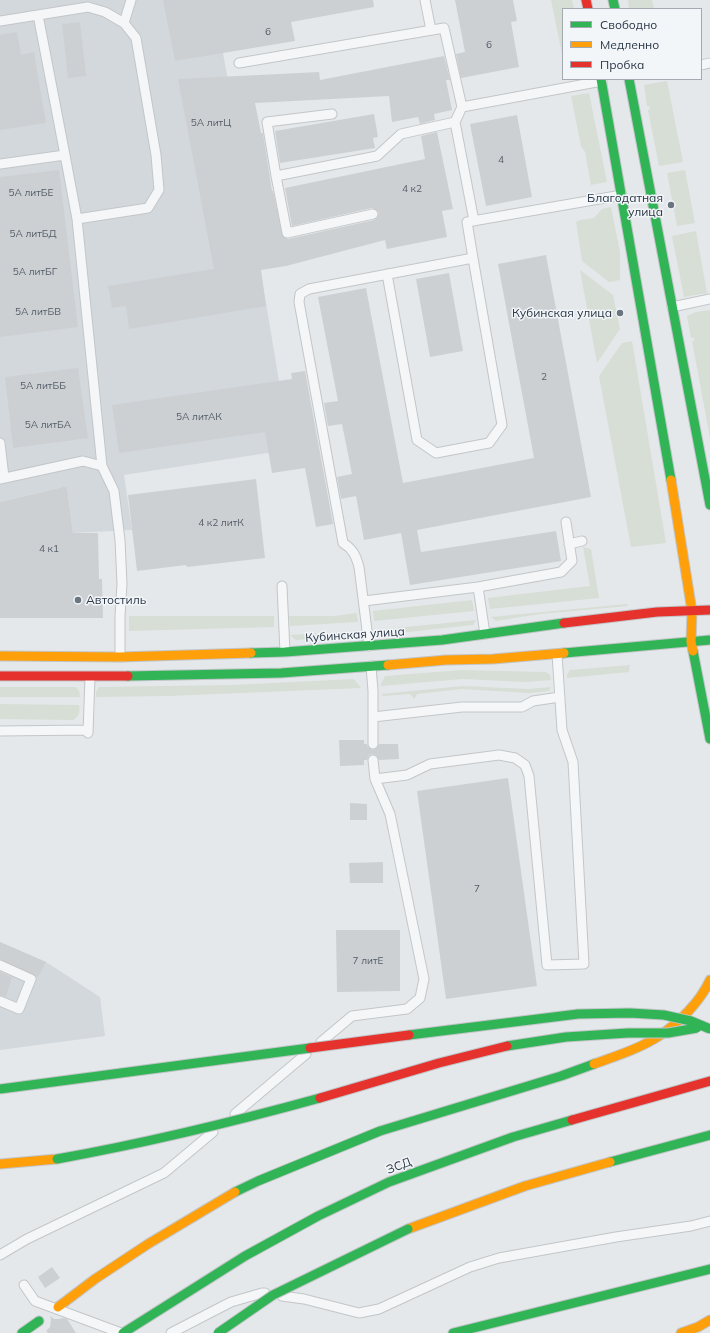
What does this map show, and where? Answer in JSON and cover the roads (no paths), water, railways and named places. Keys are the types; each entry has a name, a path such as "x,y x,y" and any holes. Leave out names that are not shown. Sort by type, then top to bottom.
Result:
{"main road":[{"path":"602,80 623,195 692,611 691,642 710,739"},
{"path":"629,80 710,505"},
{"name":"Кубинская улица","path":"0,656 120,657 285,652 442,640 553,624 657,612 710,610"},
{"path":"0,676 90,677 281,673 446,660 493,659 710,640"},
{"path":"58,1307 95,1279 148,1244 231,1194 258,1181 380,1131 561,1076 629,1051 659,1036 686,1014 705,991 710,980"},
{"path":"0,1089 578,1014 630,1013 664,1015 691,1021 710,1029"},
{"path":"0,1164 57,1159 150,1141 333,1094 459,1058 537,1040 637,1032 674,1032 710,1025"},
{"name":"ЗСД","path":"122,1333 245,1256 318,1216 389,1182 513,1137 710,1081"},
{"path":"218,1333 273,1295 408,1229 525,1186 708,1136"},
{"path":"453,1333 710,1269"},
{"path":"22,1333 39,1320"},
{"path":"681,1333 698,1327 710,1320"}],"lane":[{"path":"124,22 131,0"},
{"path":"425,0 430,30"},
{"path":"0,21 38,15 66,5 88,7 105,12 124,22 136,38 156,155 159,190 148,208 77,219"},
{"path":"38,15 77,219 102,466 114,491 120,540 122,584 120,657"},
{"path":"238,63 444,28 462,107 455,122 474,221"},
{"path":"462,107 602,80"},
{"path":"332,114 267,122 287,233 373,214"},
{"path":"276,176 377,156 402,134 455,122"},
{"path":"0,164 65,155"},
{"path":"387,274 417,440 436,453 489,443 502,425 467,222 623,195"},
{"path":"369,646 359,567 356,556 350,548 343,543 299,302 300,294 309,289 473,258"},
{"path":"672,307 710,299"},
{"path":"0,443 2,478 83,461 102,466"},
{"path":"364,601 478,587 561,572 572,561 566,522"},
{"path":"569,544 582,542"},
{"path":"282,586 285,652"},
{"path":"478,587 485,634"},
{"path":"375,779 407,775 430,764 499,755 515,758 525,765 529,776 547,965 584,964 572,762 562,730 557,654"},
{"path":"371,666 373,691 373,744"},
{"path":"0,731 88,732 90,677"},
{"path":"373,716 462,707 522,707 533,701 560,698"},
{"path":"0,1255 27,1239 164,1173 352,1016 407,1009 420,998 424,979 390,814 375,779 373,760"},
{"path":"0,965 31,979 19,1009 0,1001"},
{"path":"171,1333 231,1302 262,1293 304,1299 359,1313 379,1309 470,1267 499,1258 616,1237 691,1226 710,1221"},
{"path":"24,1285 35,1301 122,1333"}],"place":[{"name":"Благодатная улица","path":"671,205"},
{"name":"Кубинская улица","path":"620,313"},
{"name":"Автостиль","path":"78,600"}]}
